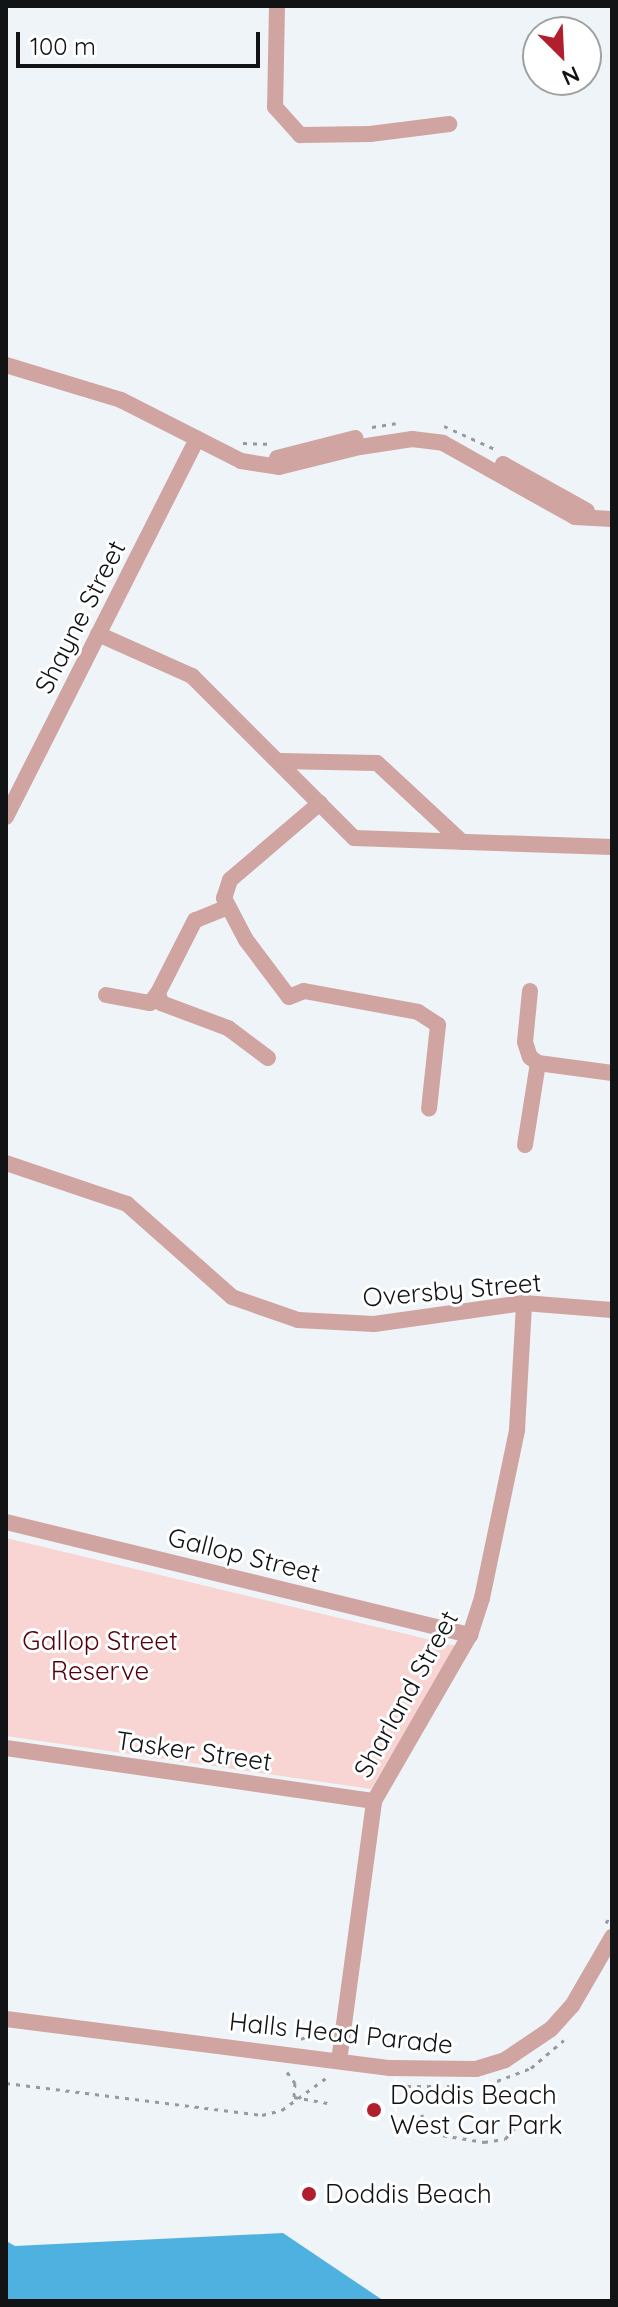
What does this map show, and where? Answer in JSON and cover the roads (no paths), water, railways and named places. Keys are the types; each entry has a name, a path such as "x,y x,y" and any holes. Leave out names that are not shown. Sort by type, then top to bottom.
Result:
{"street":[{"path":"277,6 275,107 300,135 370,134 449,124"},
{"path":"6,365 121,400 197,439 276,458 410,430 461,440 577,507 612,512"},
{"name":"Shayne Street","path":"6,817 197,439"},
{"path":"232,446 241,461 279,467 412,439 443,443 565,513 612,519"},
{"path":"98,634 192,676 354,838 612,847"},
{"path":"280,761 377,763 462,842"},
{"path":"320,803 230,880 224,898 289,997 304,991 418,1012 438,1025 429,1109"},
{"path":"106,995 150,1003 195,920 228,907"},
{"path":"525,1145 538,1063 525,1042 530,991"},
{"path":"158,993 161,1003 228,1028 268,1058"},
{"path":"538,1063 612,1073"},
{"name":"Oversby Street","path":"6,1163 127,1204 232,1297 298,1320 374,1324 524,1303 612,1310"},
{"name":"Sharland Street","path":"339,2061 374,1801 470,1635 482,1598 517,1430 524,1303"},
{"name":"Gallop Street","path":"6,1522 470,1635"},
{"name":"Tasker Street","path":"6,1748 374,1801"},
{"name":"Halls Head Parade","path":"6,2019 339,2061 444,2071 505,2060 531,2046 561,2018 608,1931"}],"water":[{"path":"283,2233 384,2301 6,2301 6,2241 15,2246"}],"place":[{"name":"Doddis Beach West Car Park","path":"374,2110"},
{"name":"Doddis Beach","path":"309,2194"}],"park label":[{"name":"Gallop Street Reserve","path":"100,1656"}]}
